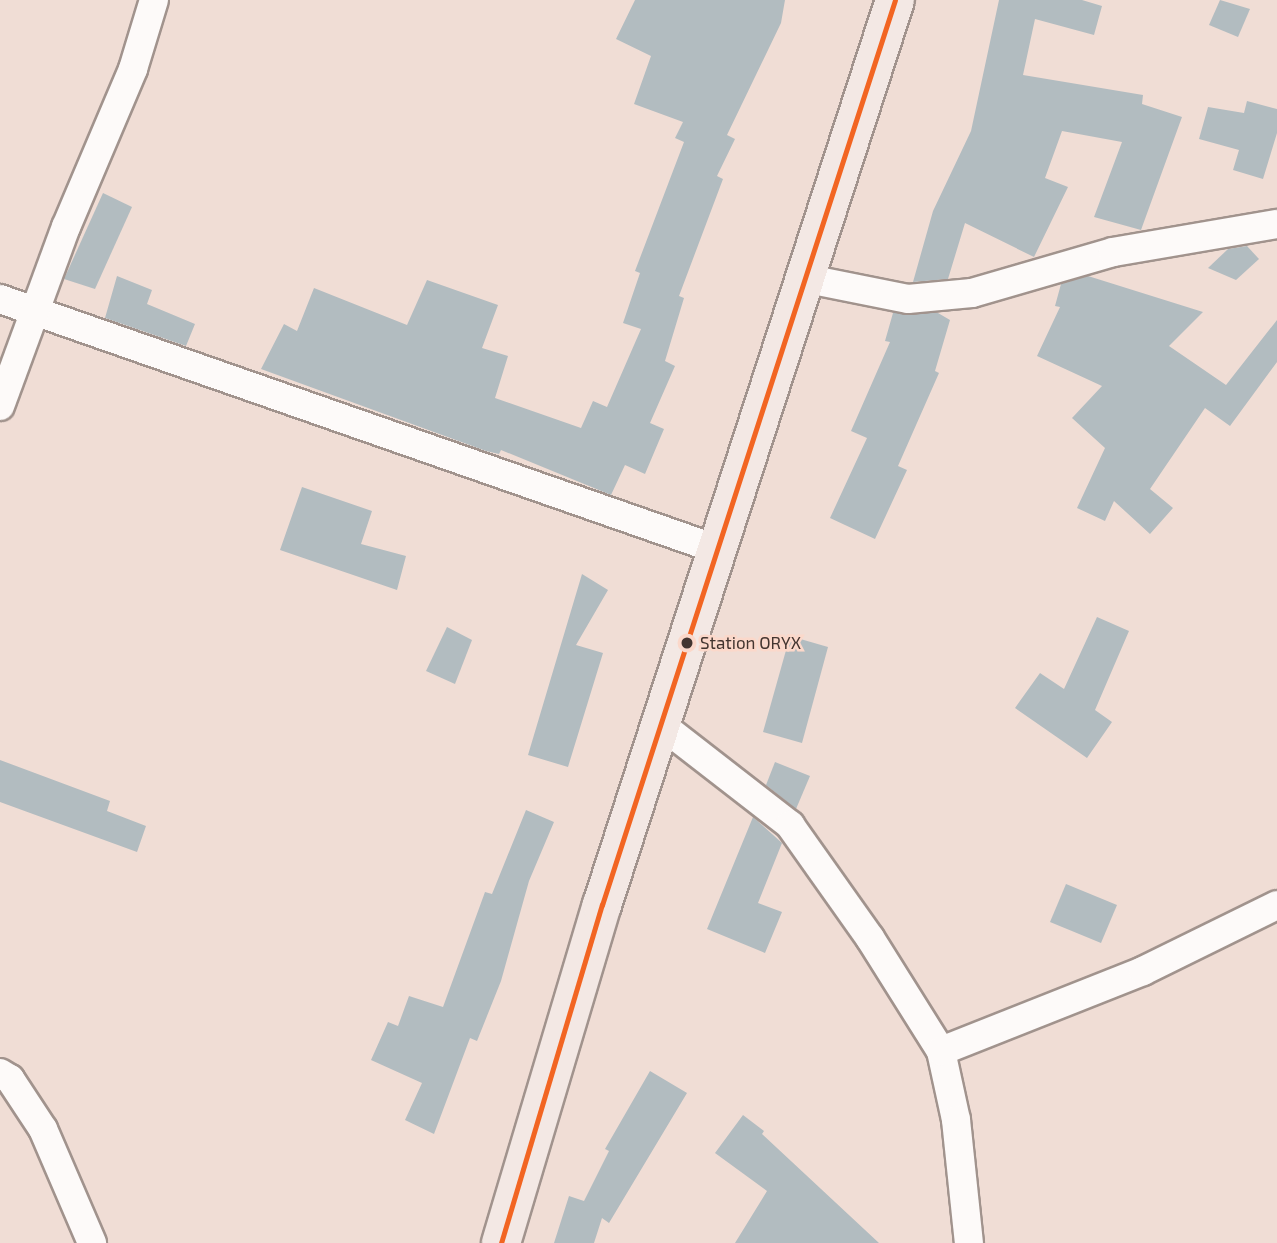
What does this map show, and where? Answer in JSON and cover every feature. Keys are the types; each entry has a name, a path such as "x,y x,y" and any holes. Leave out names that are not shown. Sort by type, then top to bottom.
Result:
{"main road":[{"path":"501,1243 660,724 719,550 803,278 895,0"}],"street":[{"path":"0,406 34,310 133,69 154,0"},
{"path":"803,278 908,299 972,293 1113,252 1277,224"},
{"path":"0,299 719,550"},
{"path":"660,724 790,825 870,938 941,1051 956,1120 969,1243"},
{"path":"941,1051 1143,971 1277,905"},
{"path":"0,1073 10,1079 43,1129 93,1243"}],"building":[{"path":"635,0 785,0 781,23 727,135 735,139 717,176 723,179 679,296 684,298 665,361 675,366 650,423 664,429 645,474 625,465 611,495 501,450 499,454 486,451 261,369 284,324 297,331 314,288 407,325 427,280 498,305 482,348 508,356 495,398 581,428 593,401 607,407 641,329 623,323 640,273 635,271 684,142 675,138 683,122 634,104 651,56 616,39"},
{"path":"999,0 1082,0 1102,6 1094,35 1035,19 1023,75 1143,95 1142,104 1182,117 1141,230 1094,217 1122,142 1062,131 1045,178 1068,187 1034,257 965,223 948,279 913,282 933,211 971,131"},
{"path":"1220,0 1250,9 1238,37 1209,25"},
{"path":"1247,101 1277,109 1277,133 1263,179 1233,170 1239,150 1199,139 1208,107 1244,113"},
{"path":"103,193 132,207 95,289 64,279"},
{"path":"1247,246 1259,259 1236,280 1208,268 1228,249"},
{"path":"117,276 152,290 147,304 195,324 186,346 105,318"},
{"path":"1088,276 1203,312 1169,346 1226,385 1277,320 1277,362 1230,426 1205,408 1150,489 1173,508 1150,534 1114,501 1105,521 1077,508 1105,448 1072,418 1102,386 1037,356 1060,307 1055,306 1061,284"},
{"path":"893,313 938,313 950,320 935,371 939,373 898,466 907,470 875,539 830,518 867,438 851,431 890,342 885,341"},
{"path":"302,487 372,511 361,544 406,556 397,590 280,550"},
{"path":"582,574 608,590 576,645 603,653 568,767 528,755"},
{"path":"1097,617 1129,631 1095,710 1112,722 1087,758 1015,708 1040,673 1064,689"},
{"path":"447,627 472,640 455,684 426,671"},
{"path":"790,636 828,647 802,743 763,732"},
{"path":"0,760 110,801 107,811 146,826 137,852 0,802"},
{"path":"775,762 810,776 796,809 766,785"},
{"path":"526,810 554,822 529,881 501,981 477,1041 470,1038 434,1134 405,1120 422,1083 371,1060 388,1022 398,1026 409,996 443,1007 485,892 492,894"},
{"path":"753,817 782,843 758,903 782,912 765,953 707,929"},
{"path":"1066,884 1117,905 1101,943 1050,922"},
{"path":"650,1071 687,1093 609,1223 602,1218 594,1243 554,1243 569,1196 584,1201 609,1151 605,1149"},
{"path":"743,1115 764,1131 762,1134 879,1243 735,1243 767,1191 715,1153"}],"transit line":[{"path":"501,1243 602,905 895,0"}],"place":[{"name":"Station ORYX","path":"687,643"}]}
